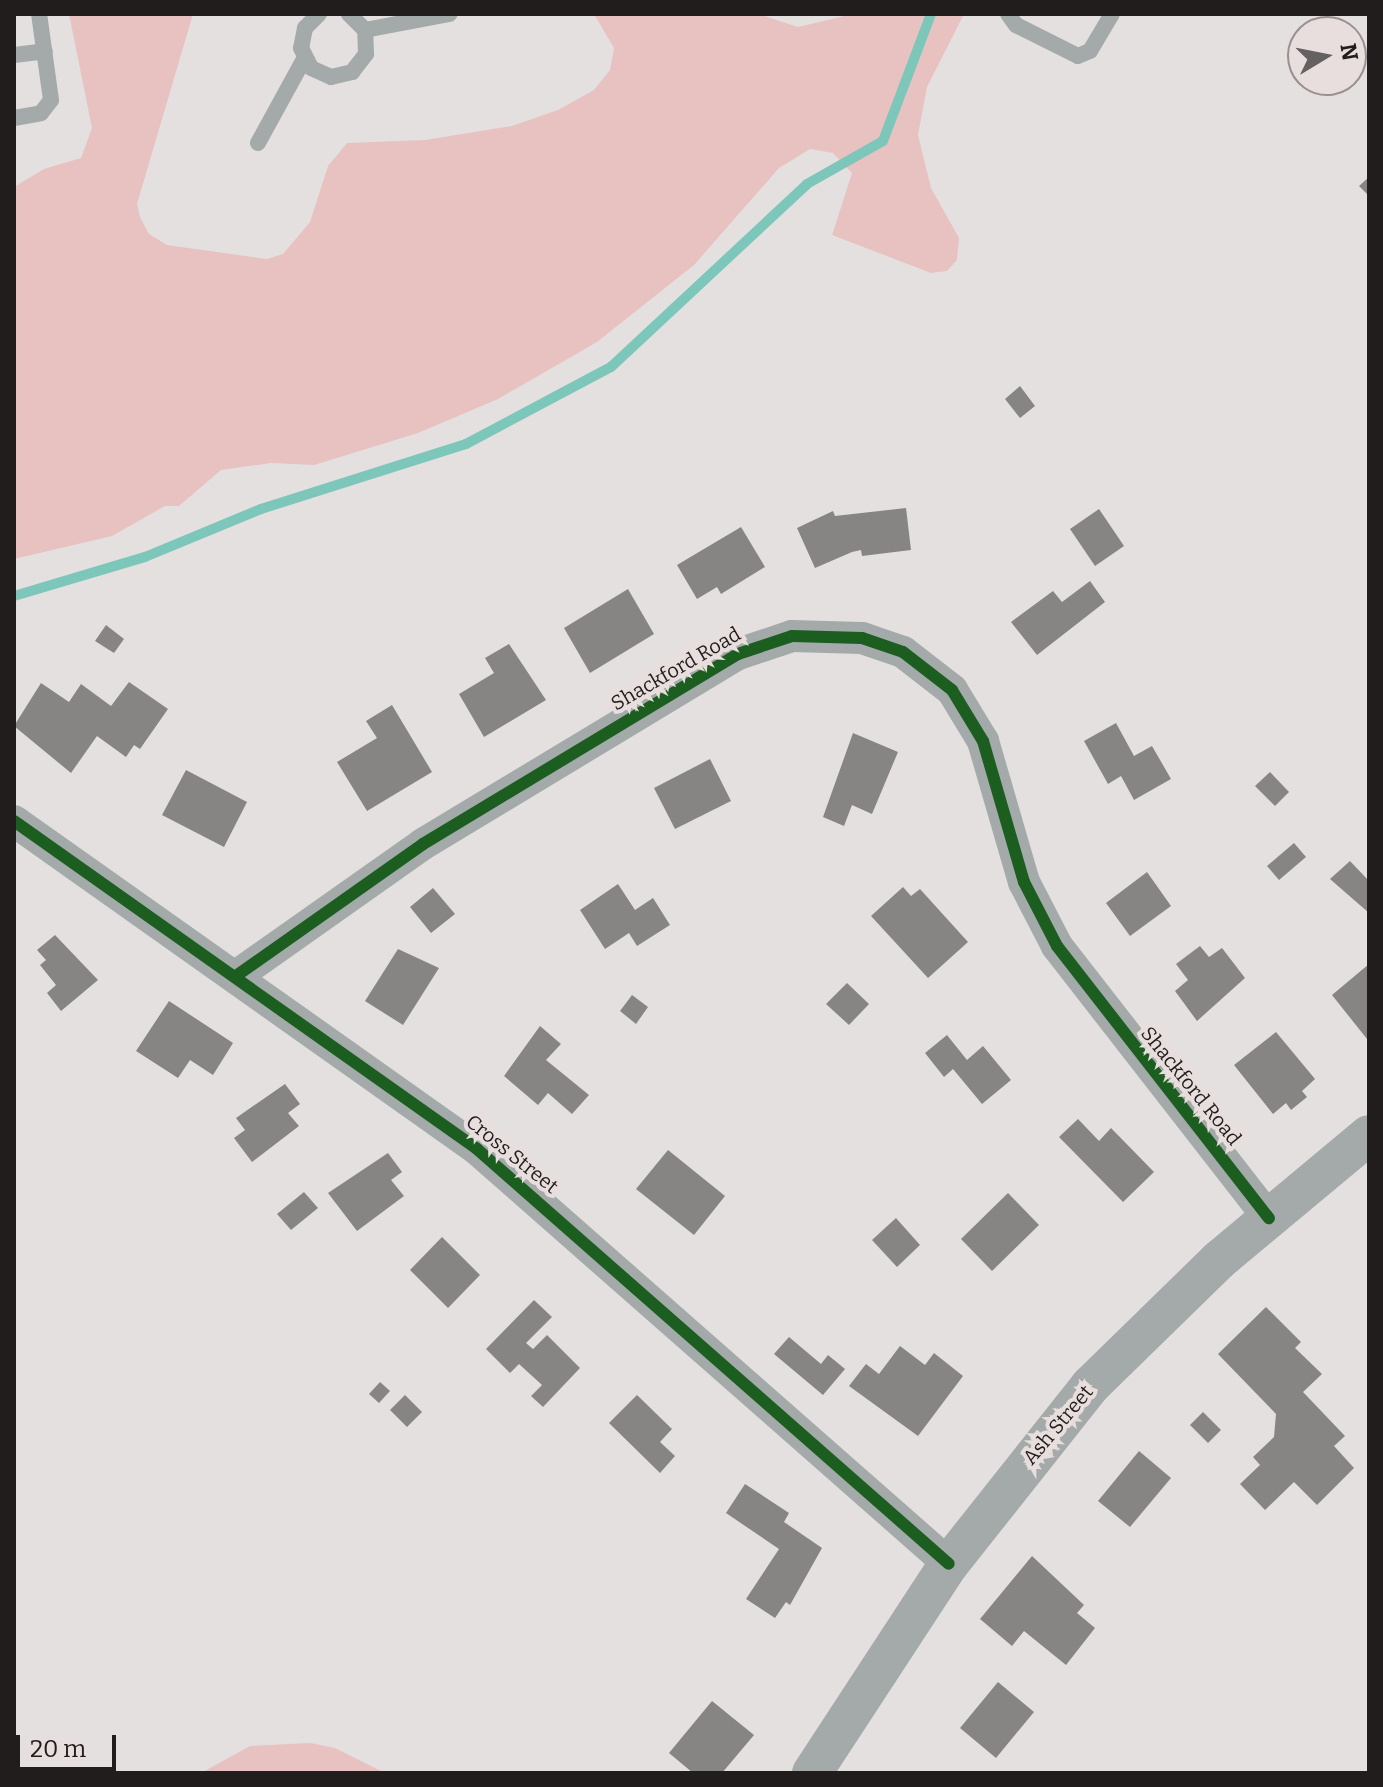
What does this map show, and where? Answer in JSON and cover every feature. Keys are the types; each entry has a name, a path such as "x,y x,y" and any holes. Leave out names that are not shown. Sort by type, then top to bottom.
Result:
{"street":[{"name":"Shackford Road","path":"236,976 423,844 738,654 792,636 862,638 903,652 952,690 983,741 1024,882 1057,946 1269,1218"},
{"name":"Cross Street","path":"14,821 477,1149 949,1564"},
{"name":"Ash Street","path":"812,1773 949,1564 1090,1386 1171,1304 1369,1135"}],"lane":[{"path":"14,118 38,114 49,104 39,14"},
{"path":"258,143 304,59 301,38 319,14"},
{"path":"304,59 320,74 342,77 366,54 365,30 349,14"},
{"path":"365,30 449,14"},
{"path":"1008,14 1016,25 1078,56 1090,51 1112,14"},
{"path":"14,55 45,51"}],"shaded area":[{"path":"69,14 193,14 137,204 140,217 149,234 167,245 267,259 283,254 310,222 328,166 347,143 425,140 512,126 558,110 594,90 610,70 614,48 594,14 758,14 798,27 853,14 964,14 927,87 918,135 931,188 959,238 957,260 947,271 931,273 832,235 852,173 833,153 810,149 779,168 694,265 597,342 498,399 418,433 314,465 271,463 221,470 179,506 165,506 112,536 14,559 14,187 44,169 81,158 92,128"},
{"path":"310,1743 335,1748 385,1773 201,1773 250,1746"}],"building":[{"path":"1369,177 1369,196 1359,186"},
{"path":"1020,386 1035,406 1020,418 1005,399"},
{"path":"906,508 911,550 862,556 861,550 815,568 797,528 833,511 835,516"},
{"path":"1099,509 1124,546 1095,566 1070,529"},
{"path":"741,527 765,567 721,594 717,587 697,599 677,565"},
{"path":"1090,581 1105,602 1037,655 1011,622 1053,591 1062,602"},
{"path":"628,589 654,634 590,673 564,628"},
{"path":"106,625 124,639 114,653 95,641"},
{"path":"509,644 546,700 484,737 459,694 494,673 485,658"},
{"path":"129,682 168,709 140,749 134,745 126,757 97,736 71,773 14,726 41,683 69,702 81,684 111,706"},
{"path":"392,705 432,772 367,811 337,762 377,738 366,721"},
{"path":"1116,723 1134,756 1152,746 1171,779 1134,800 1121,776 1108,784 1084,741"},
{"path":"853,733 898,752 872,814 852,805 844,826 823,817"},
{"path":"710,759 731,801 675,829 654,788"},
{"path":"186,770 247,802 224,847 162,815"},
{"path":"1270,772 1289,792 1275,806 1255,786"},
{"path":"1294,843 1306,857 1279,880 1267,866"},
{"path":"1350,861 1369,881 1369,913 1330,879"},
{"path":"1147,872 1171,906 1130,936 1106,903"},
{"path":"618,884 635,910 653,898 670,925 637,946 629,933 605,949 580,910"},
{"path":"903,887 911,896 920,889 968,942 928,978 871,916"},
{"path":"433,888 455,914 431,933 410,907"},
{"path":"55,935 98,980 61,1011 47,993 56,985 40,965 46,960 37,950"},
{"path":"1200,946 1209,957 1222,948 1245,978 1197,1021 1175,991 1188,980 1176,964"},
{"path":"398,949 439,968 403,1025 365,1001"},
{"path":"1369,964 1369,1037 1367,1039 1332,995"},
{"path":"847,983 869,1004 849,1025 826,1004"},
{"path":"632,995 648,1007 636,1024 620,1011"},
{"path":"169,1001 233,1043 213,1075 190,1060 178,1078 136,1051"},
{"path":"540,1026 561,1044 546,1060 589,1095 572,1114 548,1093 538,1105 504,1076"},
{"path":"1276,1032 1315,1079 1302,1091 1307,1097 1291,1110 1286,1103 1273,1114 1234,1065"},
{"path":"947,1035 967,1060 983,1046 1011,1080 982,1104 953,1069 944,1077 925,1053"},
{"path":"285,1084 300,1104 288,1113 299,1126 252,1162 234,1138 245,1130 236,1118"},
{"path":"1078,1119 1099,1141 1111,1128 1154,1172 1123,1202 1059,1137"},
{"path":"668,1150 725,1196 694,1235 636,1189"},
{"path":"388,1153 402,1172 391,1180 404,1196 357,1231 328,1193"},
{"path":"304,1192 318,1208 291,1230 277,1214"},
{"path":"1008,1193 1039,1225 992,1271 961,1239"},
{"path":"896,1218 920,1245 897,1267 872,1240"},
{"path":"442,1237 480,1275 448,1308 410,1270"},
{"path":"534,1300 552,1317 526,1343 533,1349 547,1335 580,1368 543,1407 531,1396 542,1385 519,1364 510,1373 486,1349"},
{"path":"1266,1307 1301,1342 1295,1348 1322,1374 1303,1392 1345,1436 1334,1446 1354,1468 1317,1505 1294,1482 1265,1510 1240,1484 1260,1465 1253,1457 1274,1437 1276,1414 1218,1354"},
{"path":"789,1337 821,1364 828,1355 845,1369 823,1395 774,1354"},
{"path":"900,1346 925,1365 934,1353 963,1376 918,1436 849,1386 866,1364 879,1374"},
{"path":"380,1382 390,1391 379,1403 369,1394"},
{"path":"405,1395 422,1412 407,1427 390,1410"},
{"path":"637,1395 672,1429 660,1442 675,1456 660,1473 609,1423"},
{"path":"1203,1412 1221,1430 1208,1443 1190,1425"},
{"path":"1139,1451 1171,1478 1130,1527 1098,1501"},
{"path":"745,1484 789,1513 784,1522 822,1548 790,1605 786,1602 775,1618 746,1599 779,1549 726,1513"},
{"path":"1032,1556 1084,1605 1077,1613 1095,1628 1066,1665 1024,1631 1012,1646 980,1619"},
{"path":"998,1682 1034,1712 996,1758 960,1728"},
{"path":"712,1701 754,1735 722,1773 693,1773 669,1753"}],"waterway":[{"path":"14,596 145,557 261,509 466,444 611,367 807,184 883,141 931,14"}],"cycle path":[{"path":"236,976 423,844 738,654 792,636 862,638 903,652 952,690 983,741 1024,882 1057,946 1269,1218"},
{"path":"14,821 477,1149 949,1564"}]}
